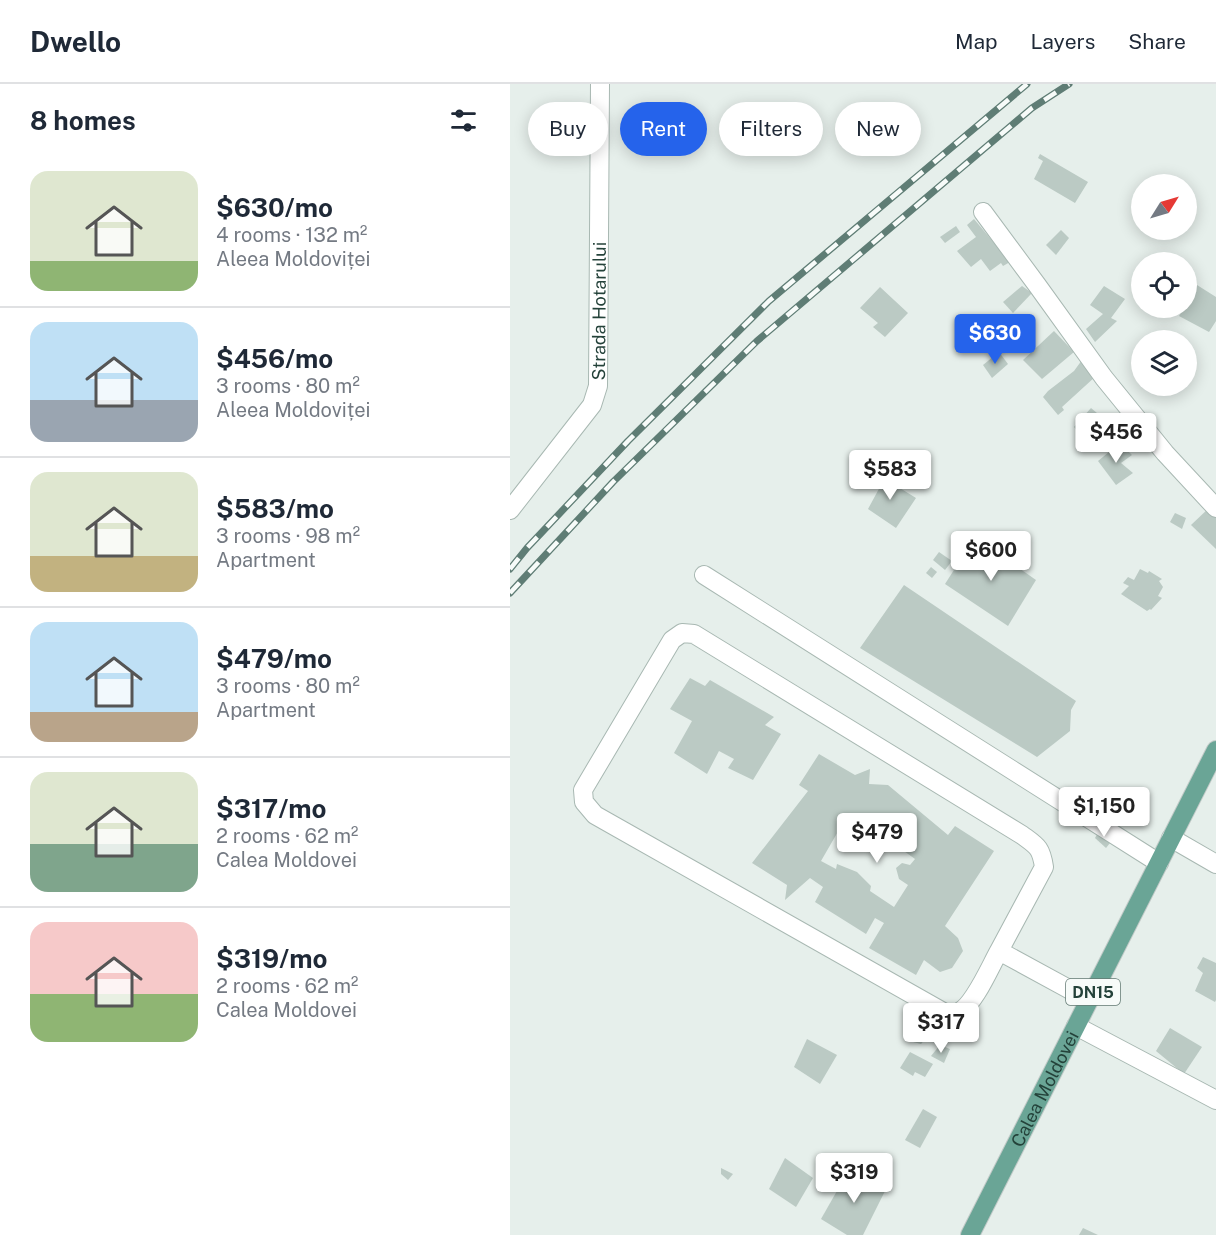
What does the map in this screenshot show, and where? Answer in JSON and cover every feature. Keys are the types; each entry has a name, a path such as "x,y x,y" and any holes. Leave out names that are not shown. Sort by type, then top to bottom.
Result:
{"main road":[{"name":"Calea Moldovei","path":"971,1235 1216,750"}],"street":[{"name":"Strada Hotarului","path":"510,510 592,405 598,386 600,84"},
{"path":"982,212 1104,378 1165,453 1216,508"},
{"path":"704,575 1159,862"},
{"path":"682,633 694,633 1022,834 1038,847 1044,867 999,951 970,1003 960,1012 951,1015 945,1013 595,815 584,802 583,790 672,640 682,633"},
{"path":"1171,838 1216,864"},
{"path":"999,951 1089,1000"},
{"path":"1076,1026 1216,1100"}],"building":[{"path":"1040,154 1088,182 1075,203 1034,179 1043,161 1038,158"},
{"path":"974,219 1010,262 1003,266 1001,263 990,271 981,259 971,267 957,251 976,237 967,225"},
{"path":"956,226 960,232 945,243 940,237"},
{"path":"1061,230 1069,238 1056,255 1046,245"},
{"path":"1197,285 1216,297 1216,321 1209,332 1183,318 1197,318"},
{"path":"1022,286 1032,293 1013,313 1003,302"},
{"path":"1104,286 1125,299 1111,318 1117,321 1095,342 1086,329 1103,314 1090,305"},
{"path":"880,287 908,313 885,337 873,327 878,323 860,308"},
{"path":"1054,331 1074,352 1042,379 1023,360"},
{"path":"999,352 1008,364 992,378 983,365"},
{"path":"1082,360 1096,376 1062,407 1064,410 1058,415 1043,397 1074,371"},
{"path":"1091,408 1104,419 1085,439 1074,427"},
{"path":"1120,443 1132,455 1121,463 1133,473 1116,485 1098,461"},
{"path":"874,472 916,498 896,528 868,509 881,485 871,481"},
{"path":"1209,508 1216,514 1216,549 1191,525"},
{"path":"1175,513 1186,518 1182,529 1170,522"},
{"path":"975,537 1036,580 1008,626 945,584"},
{"path":"939,552 952,561 945,570 933,560"},
{"path":"931,567 937,572 932,578 926,573"},
{"path":"1140,569 1148,573 1149,571 1162,579 1159,581 1163,587 1158,596 1162,598 1151,610 1147,611 1121,594 1129,586 1123,583 1128,577 1134,580"},
{"path":"904,585 1076,701 1071,710 1070,731 1037,757 860,648"},
{"path":"690,678 705,686 710,680 774,717 765,725 781,734 753,780 728,768 734,759 719,751 707,774 674,753 692,721 670,709"},
{"path":"819,754 855,775 870,769 869,784 888,785 948,835 955,826 994,851 945,926 958,938 963,951 952,968 940,972 924,960 916,975 869,948 884,923 875,918 866,934 815,902 823,887 810,878 785,900 787,885 752,863 808,791 799,785","holes":["847,816 862,824 859,829 875,843 893,851 897,846 915,859 910,865 902,863 896,868 899,879 908,885 894,907 870,891 871,886 857,872 837,864 836,869 821,861"]},
{"path":"1100,829 1114,838 1106,848 1095,838"},
{"path":"1203,957 1216,963 1215,1002 1195,991 1203,973 1197,968"},
{"path":"922,1023 930,1028 922,1043 909,1041"},
{"path":"1170,1028 1202,1047 1184,1074 1156,1051"},
{"path":"807,1039 837,1055 820,1084 794,1067"},
{"path":"940,1045 950,1049 944,1063 931,1056"},
{"path":"910,1052 933,1064 925,1077 915,1072 913,1076 900,1068"},
{"path":"923,1109 937,1117 920,1148 905,1140"},
{"path":"785,1158 813,1178 796,1207 769,1189"},
{"path":"721,1168 733,1174 728,1180 721,1174"},
{"path":"850,1168 886,1189 863,1235 847,1235 821,1219"},
{"path":"1083,1228 1098,1235 1079,1235"}],"railway":[{"path":"510,569 628,441 769,301 1027,84"},
{"path":"510,593 613,482 757,341 1032,108 1069,84"}]}
